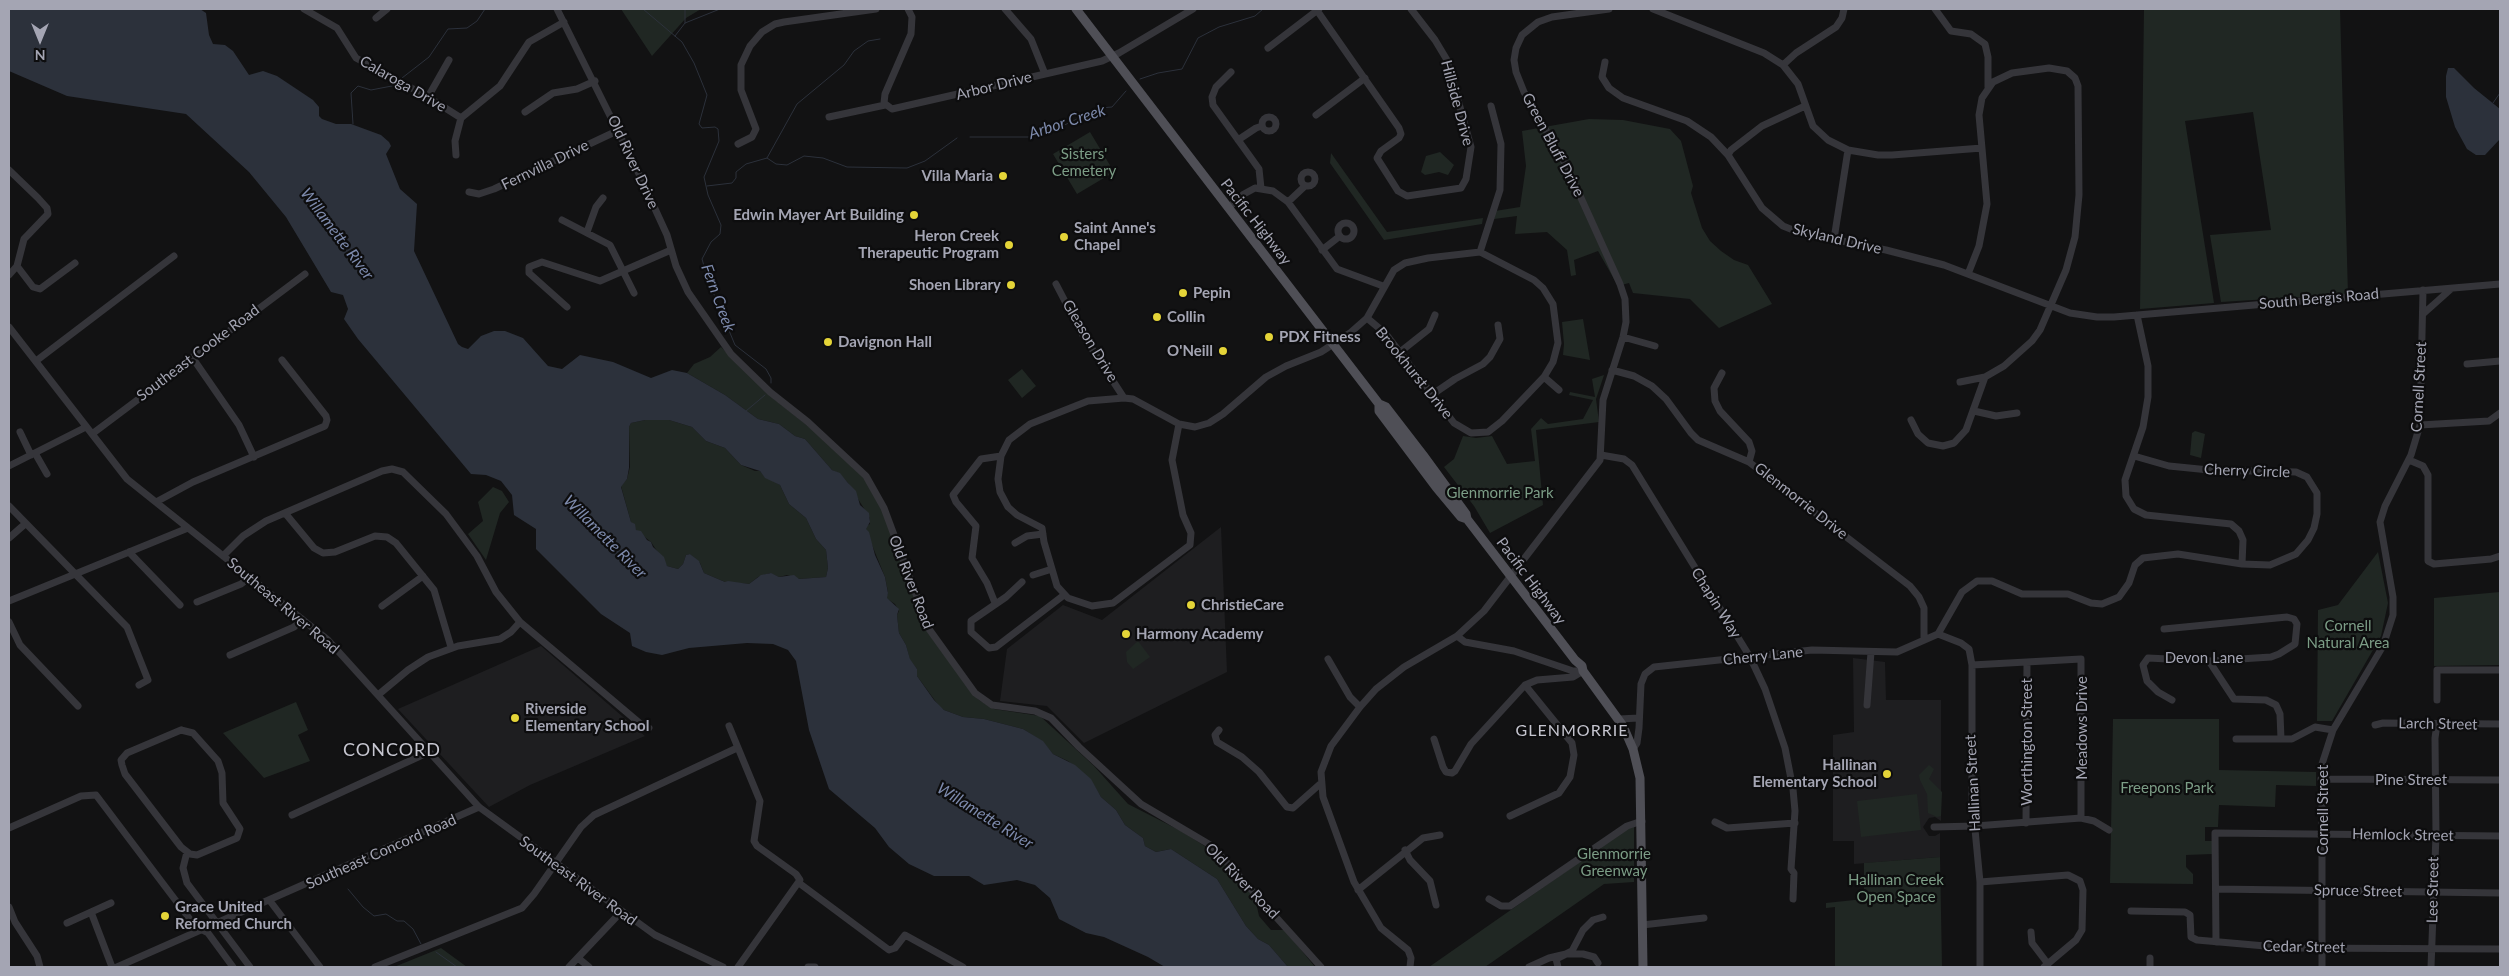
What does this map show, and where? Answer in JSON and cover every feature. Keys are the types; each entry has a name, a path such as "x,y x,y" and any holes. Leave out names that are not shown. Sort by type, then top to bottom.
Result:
{"main road":[{"name":"Pacific Highway","path":"1076,9 1379,404 1386,407 1424,455 1466,514 1467,519 1575,660 1578,669 1583,671 1619,719 1633,749 1640,778 1643,967"}],"street":[{"name":"Calaroga Drive","path":"304,9 337,28 356,58 428,97 461,118"},
{"path":"376,18 387,9"},
{"name":"Old River Drive","path":"557,9 618,130 665,230 681,279 705,317"},
{"path":"738,144 752,137 756,129 741,90 741,65 750,46 762,32 774,24 876,9"},
{"path":"886,105 885,94 911,34 912,17 908,9"},
{"path":"1005,9 1015,24 1031,39 1045,74"},
{"name":"Arbor Drive","path":"829,117 886,105 892,109 900,108 1113,57 1193,9"},
{"path":"1268,48 1317,9 1365,78 1316,114"},
{"name":"Hillside Drive","path":"1365,78 1389,112 1401,134 1381,151 1377,158 1380,166 1400,193 1411,196 1456,189 1465,184 1470,144 1450,68 1439,46 1412,9"},
{"name":"Green Bluff Drive","path":"1609,9 1552,17 1534,24 1518,42 1514,64 1524,92 1567,167 1620,284 1626,303 1623,337 1612,370"},
{"path":"1653,9 1764,54 1783,65 1798,84 1815,129 1828,140 1848,150 1878,156 1892,156 1982,148"},
{"path":"1783,65 1796,53 1836,28 1842,18 1844,9"},
{"path":"1935,9 1951,31 1972,34 1985,44 1988,87"},
{"path":"456,155 455,141 461,118 500,86 529,42 564,22"},
{"path":"428,97 449,60"},
{"name":"Skyland Drive","path":"1606,62 1602,77 1614,92 1696,126 1728,155 1755,198 1776,221 1798,232 1925,260 1968,274 2050,307 2092,317 2138,314"},
{"path":"1960,382 1985,377 2004,366 2032,341 2050,307 2068,265 2078,218 2078,86 2071,74 2062,69 2049,68 2012,73 1998,78 1988,87 1980,105 1982,148 1987,184 1986,212 1976,255 1968,274"},
{"path":"1231,72 1216,87 1212,101 1214,109 1259,169 1261,188"},
{"path":"525,112 553,93 577,89 594,81"},
{"path":"1480,252 1500,190 1501,144 1491,106"},
{"path":"1728,155 1731,150 1762,126 1805,106"},
{"path":"1238,140 1262,126"},
{"name":"Fernvilla Drive","path":"470,192 479,194 494,189 618,130"},
{"path":"1834,239 1848,150"},
{"path":"9,170 47,208 48,214 24,239 18,266 9,275"},
{"path":"1288,202 1304,186"},
{"path":"1228,208 1244,194 1261,188 1273,191 1288,202 1332,264 1340,271 1383,286"},
{"path":"586,232 596,207 603,198"},
{"path":"562,220 610,245 634,293"},
{"path":"1322,250 1340,236"},
{"path":"567,307 529,273 528,269 533,264 542,262 600,281 671,250"},
{"name":"Brookhurst Drive","path":"1179,424 1194,427 1209,423 1223,414 1266,377 1333,345 1367,318 1383,286 1394,270 1405,263 1459,253 1480,252 1534,280 1548,295 1553,304 1558,343 1554,362 1544,377 1502,421 1484,433 1468,432 1457,426 1386,334 1367,318"},
{"path":"36,361 174,256"},
{"path":"18,266 33,287 40,289 75,263"},
{"name":"Southeast Cooke Road","path":"92,434 304,274"},
{"name":"Gleason Drive","path":"1056,284 1080,332 1124,398"},
{"name":"South Bergis Road","path":"2138,314 2500,284"},
{"path":"2423,314 2436,300 2453,288"},
{"name":"Cornell Street","path":"2322,967 2324,835 2321,779 2325,749 2333,730 2383,646 2390,625 2393,601 2380,522 2385,506 2409,460 2420,425 2423,290"},
{"path":"2138,314 2148,366 2148,392 2143,427 2125,480 2124,490 2134,509 2146,515 2232,524 2239,531 2243,540 2242,564"},
{"path":"1400,352 1429,329 1435,315"},
{"name":"Old River Road","path":"705,317 736,358 770,392 808,422 866,476 884,508 928,629 980,698 992,705 1035,711 1051,718 1079,747 1141,804 1212,846 1322,967"},
{"path":"1434,394 1455,379 1483,364 1490,357 1500,339 1498,325"},
{"name":"Southeast River Road","path":"9,326 120,470 156,502 338,650 479,808 621,912 663,940 723,967"},
{"path":"1623,337 1655,346"},
{"path":"192,357 239,425 254,457"},
{"path":"156,502 188,484 327,424 326,416 282,360"},
{"path":"2467,364 2500,361"},
{"path":"1410,967 1411,958 1408,950 1381,928 1358,890 1344,858 1320,784 1326,756 1360,707 1397,672 1457,636 1484,611 1594,469 1601,454 1602,403 1612,370"},
{"name":"Glenmorrie Drive","path":"1612,370 1643,380 1659,391 1698,440 1750,462 1910,586 1919,597 1924,608 1924,638"},
{"path":"1722,373 1714,388 1715,402 1720,411 1752,446 1750,462"},
{"path":"1544,377 1559,390"},
{"path":"1911,420 1924,440 1932,445 1943,446 1959,440 1974,412 1985,377"},
{"path":"1133,399 1179,424 1172,460 1183,515 1190,534 1190,545 1106,606 1085,605 1064,595 1057,586 1042,534 1042,528 1016,515 1008,507 1000,492 998,478 1002,456 1009,440 1030,424 1088,401 1133,399"},
{"path":"1974,412 1996,416 2017,413"},
{"path":"2420,425 2488,421 2500,413"},
{"path":"9,466 86,427"},
{"path":"20,432 47,474"},
{"name":"Chapin Way","path":"1601,454 1624,459 1632,465 1750,657 1770,701 1785,748 1793,789 1795,823 1791,869 1794,873 1793,899"},
{"path":"996,603 987,582 972,558 976,526 956,502 953,495 981,459 1002,456"},
{"name":"Cherry Circle","path":"1938,634 1962,592 1977,581 1992,581 2022,594 2068,594 2098,604 2118,597 2129,583 2135,565 2149,557 2190,555 2242,564 2270,565 2296,554 2303,547 2314,528 2317,514 2316,493 2307,477 2296,472 2209,470 2169,466 2134,456"},
{"path":"2409,460 2423,466 2428,474 2428,561 2434,564 2491,559 2500,556"},
{"path":"223,556 250,530 285,513 382,471 403,472 446,514 477,556 496,592 520,622 643,726 649,728"},
{"path":"9,506 127,627 148,680 139,686"},
{"path":"285,513 319,552 335,552 369,537 387,537 396,543 434,590 451,647"},
{"path":"9,538 25,524"},
{"path":"9,601 188,528"},
{"path":"1014,543 1027,536 1042,534"},
{"path":"129,552 180,605"},
{"path":"1033,575 1052,569"},
{"path":"382,606 423,576"},
{"path":"197,602 241,584 250,577"},
{"path":"1022,582 1012,592 975,617 970,626 971,632 979,641 993,648 1064,595"},
{"name":"Devon Lane","path":"2164,629 2291,618 2297,624 2296,640 2286,650 2271,656 2208,661 2151,658 2145,660 2143,670 2147,681 2158,692 2172,700"},
{"path":"230,655 294,627 302,619"},
{"path":"9,622 20,645 78,706"},
{"path":"378,695 415,665 451,647 495,641 511,632 520,622"},
{"path":"1924,638 1938,634"},
{"name":"Hallinan Street","path":"1938,634 1965,646 1971,654 1970,735 1980,882 1980,967"},
{"path":"1457,636 1465,642 1514,651 1573,670 1583,671"},
{"name":"Cherry Lane","path":"1633,749 1637,744 1642,679 1654,667 1825,650 1871,652 1903,650 1924,638"},
{"path":"1867,705 1871,652"},
{"path":"1328,659 1350,696 1360,707"},
{"name":"Meadows Drive","path":"1972,665 2081,659 2081,818"},
{"path":"2208,661 2234,699 2240,701 2266,700 2276,705 2280,714 2281,739"},
{"name":"Worthington Street","path":"2026,823 2027,662"},
{"path":"2437,700 2437,670 2500,670"},
{"path":"1434,739 1446,772 1455,771 1471,744 1525,685 1537,680 1573,677 1583,671"},
{"path":"1510,816 1560,793 1570,777 1574,755 1572,743 1525,685"},
{"path":"1619,719 1639,718"},
{"name":"Larch Street","path":"2375,725 2383,723 2500,724"},
{"name":"Lee Street","path":"2431,967 2430,949 2436,835 2434,738 2437,724"},
{"path":"729,726 760,801 754,842 757,846 796,874 799,883 889,950 895,948 905,935 962,967"},
{"path":"2236,739 2298,737 2315,727 2333,730"},
{"path":"181,730 193,733 218,761 222,773 222,803 240,829 237,838 230,842 198,855 187,852 181,847 125,774 121,760 127,753 181,730"},
{"path":"1219,730 1215,735 1217,742 1242,757 1260,772 1287,807 1293,808 1320,784"},
{"path":"375,967 516,911 534,894 581,827 601,810 737,748"},
{"path":"292,814 429,752"},
{"name":"Pine Street","path":"2321,779 2500,780"},
{"path":"9,828 81,796 94,795 100,798 195,926 208,933 233,967"},
{"name":"Southeast Concord Road","path":"117,967 479,808"},
{"path":"1934,827 2026,823 2081,818 2094,821 2109,830"},
{"path":"1489,898 1501,906 1510,906 1627,826 1642,821"},
{"path":"1715,822 1726,828 1795,823"},
{"name":"Hemlock Street","path":"2216,888 2215,833 2500,836"},
{"path":"1358,890 1405,850 1423,838 1440,835"},
{"path":"1405,850 1410,860 1430,881 1436,905"},
{"path":"187,852 183,868 189,888 250,967"},
{"path":"1980,882 2068,875 2080,881 2083,890 2082,930 2076,940 2046,965 2032,943 2031,932"},
{"path":"738,967 799,883"},
{"path":"2216,888 2216,942"},
{"name":"Spruce Street","path":"2216,888 2500,893"},
{"path":"270,901 320,967"},
{"path":"67,923 111,903"},
{"path":"9,907 12,923 34,952 40,967"},
{"name":"Cedar Street","path":"2131,911 2185,912 2190,915 2191,937 2197,940 2216,942 2259,946 2322,948 2500,949"},
{"path":"91,912 112,967"},
{"path":"569,967 621,912"},
{"path":"1558,967 1556,960 1573,949 1577,937 1585,927 1593,920 1603,917"},
{"path":"1642,925 1704,918"},
{"path":"1529,967 1548,958 1566,954 1594,957 1598,963"},
{"path":"578,958 588,967"},
{"path":"2150,958 2150,967"},
{"path":"808,967 815,967"}],"shaded area":[{"name":"Harmony Academy","path":"1221,527 1227,672 1084,743 1047,706 1000,701 1007,649 1063,605 1102,620"},
{"name":"Riverside Elementary School","path":"541,646 645,736 530,785 489,807 398,709"},
{"name":"Hallinan Elementary School","path":"1853,658 1885,662 1886,700 1941,700 1941,821 1935,817 1929,818 1923,827 1929,836 1935,836 1940,833 1940,857 1854,864 1854,841 1833,841 1833,735 1854,732"}],"green space":[{"path":"621,9 701,9 686,18 652,56"},
{"path":"2144,9 2340,9 2348,294 2221,302 2210,235 2271,230 2253,112 2185,121 2214,303 2140,309"},
{"path":"1589,119 1623,120 1670,129 1681,141 1693,186 1691,193 1702,228 1710,241 1721,251 1734,260 1748,265 1772,304 1719,328 1690,299 1633,293 1629,283 1618,286 1598,251 1574,260 1576,275 1571,276 1567,250 1547,232 1515,234 1517,216 1494,219 1495,211 1520,207 1526,166 1522,131"},
{"name":"Sisters' Cemetery","path":"1090,132 1114,172 1077,194 1053,154"},
{"path":"1440,152 1454,165 1448,175 1439,172 1425,175 1421,172 1426,156"},
{"path":"1331,153 1387,232 1483,218 1482,224 1384,240 1330,163"},
{"path":"1583,319 1590,360 1563,355 1562,322"},
{"path":"721,347 774,399 814,431 865,479 881,507 920,611 968,687 979,700 994,709 1040,716 1094,766 1128,804 1181,831 1217,854 1250,893 1258,899 1259,916 1271,930 1285,930 1315,967 1288,967 1269,945 1258,939 1246,926 1217,879 1171,849 1156,852 1145,846 1143,838 1125,825 1116,810 1101,797 1090,779 1068,761 1053,754 1042,741 1023,729 984,719 963,717 944,710 939,706 917,676 917,669 910,660 906,645 899,633 897,615 899,611 895,604 886,598 888,592 885,577 866,530 866,526 870,524 870,518 848,483 840,474 832,470 805,439 795,436 779,424 758,419 725,395 687,373 694,364 710,357"},
{"path":"1022,369 1036,386 1022,398 1008,380"},
{"name":"Glenmorrie Park","path":"1604,375 1596,399 1599,422 1536,430 1543,505 1490,533 1474,506 1444,467 1454,459 1463,436 1476,438 1492,436 1507,464 1535,461 1531,429 1541,418 1548,424 1583,419 1593,400 1569,395 1570,392 1595,397 1592,379"},
{"path":"645,420 669,420 692,427 706,441 725,448 741,465 755,471 760,471 764,476 780,485 789,504 806,518 816,539 826,550 828,568 826,577 799,579 787,575 779,577 770,573 758,577 749,584 725,582 704,573 700,563 690,554 686,555 683,564 678,569 667,566 651,542 636,530 631,522 621,486 627,479 630,467 629,427 631,423"},
{"path":"2195,431 2205,434 2201,458 2190,455 2192,433"},
{"path":"493,487 502,491 509,502 500,513 486,560 468,534 483,521 478,502"},
{"name":"Cornell Natural Area","path":"2378,552 2388,603 2381,636 2332,721 2317,721 2318,610 2338,605"},
{"path":"2500,592 2500,665 2434,666 2434,598"},
{"path":"1138,641 1150,657 1133,669 1127,662 1126,652"},
{"path":"296,702 308,730 298,735 310,761 264,778 223,733"},
{"name":"Freepons Park","path":"2113,719 2219,719 2219,770 2316,772 2316,786 2276,785 2275,807 2219,805 2218,827 2205,827 2205,841 2212,841 2212,854 2186,855 2186,867 2193,874 2193,884 2110,883"},
{"path":"1929,765 1934,769 1929,779 1942,792 1941,816 1937,817 1928,813 1927,794 1919,775"},
{"path":"1917,794 1921,830 1861,837 1857,801"},
{"name":"Glenmorrie Greenway","path":"1634,824 1634,882 1604,884 1485,967 1429,967"},
{"name":"Hallinan Creek Open Space","path":"1940,857 1942,967 1835,967 1835,907 1826,908 1826,903 1864,899 1864,863"},
{"path":"441,948 467,967 394,967"}],"water":[{"name":"Willamette River","path":"9,9 200,9 206,13 209,35 213,44 225,45 233,51 249,75 263,71 277,76 313,100 319,107 319,116 322,119 336,124 351,124 381,135 391,146 386,154 400,189 417,204 414,251 458,344 468,349 481,336 494,331 505,331 523,338 548,366 562,369 580,355 613,362 651,378 672,370 687,373 725,395 758,419 779,424 795,436 805,439 832,470 840,473 856,491 860,505 869,513 870,522 866,529 869,532 875,555 885,577 887,598 899,609 897,615 899,633 906,645 910,659 917,669 917,676 934,700 944,710 963,717 984,719 1023,729 1043,741 1053,754 1075,765 1091,779 1101,797 1116,810 1125,825 1143,838 1145,846 1156,852 1171,849 1217,879 1246,926 1258,939 1269,945 1288,967 1165,967 1104,937 1086,933 1059,919 1050,898 1035,885 1017,880 984,885 969,876 934,876 909,864 889,847 875,828 829,789 809,730 796,661 788,650 773,644 747,643 689,648 662,655 646,652 632,646 630,633 601,614 536,549 536,529 514,515 512,495 501,481 486,475 471,474 358,339 344,319 348,309 343,295 331,292 286,217 249,172 186,114 67,96 9,71","holes":["645,420 669,420 692,427 706,441 725,448 741,465 760,471 765,478 780,485 789,504 806,518 816,539 826,550 828,568 826,577 799,579 794,575 779,577 771,573 761,575 749,584 725,582 704,573 699,561 690,554 686,555 683,564 678,569 667,566 664,557 653,547 641,531 636,530 635,524 631,522 621,487 627,479 629,468 629,427 631,423"]},
{"path":"2448,68 2454,68 2474,88 2500,109 2500,139 2485,155 2476,155 2467,149 2455,127 2446,97"}],"waterway":[{"path":"402,78 429,57 448,29 467,28 477,21 485,9"},
{"name":"Fern Creek","path":"643,9 682,42 694,63 707,95 699,124 702,128 715,127 718,129 719,141 704,177 708,195 721,225 720,234 711,242 702,259 708,280 735,345 766,369 771,378 771,383"},
{"path":"685,9 685,23"},
{"path":"675,36 685,23 720,9"},
{"name":"Arbor Creek","path":"1140,79 1158,73 1182,69 1198,38 1219,27 1255,16 1263,9"},
{"path":"767,158 797,104 844,65 854,51 868,41 880,39"},
{"path":"353,124 351,93 358,86 371,90 397,85"},
{"name":"Arbor Creek","path":"970,137 1031,137 1052,131 1100,108 1112,107 1126,91"},
{"path":"2493,103 2500,93"},
{"name":"Arbor Creek","path":"707,186 732,183 736,178 736,172 746,164 767,158 776,164 787,165 804,156 823,158 847,167 907,168 925,161 957,138"},
{"name":"Fern Creek","path":"746,411 765,395"},
{"path":"348,889 363,907 374,916 386,914 397,921 404,921 413,929 421,944"},
{"path":"436,952 457,967"}],"place":[{"name":"Villa Maria","path":"1003,176"},
{"name":"Edwin Mayer Art Building","path":"914,215"},
{"name":"Saint Anne's Chapel","path":"1064,237"},
{"name":"Heron Creek Therapeutic Program","path":"1009,245"},
{"name":"Shoen Library","path":"1011,285"},
{"name":"Pepin","path":"1183,293"},
{"name":"Collin","path":"1157,317"},
{"name":"PDX Fitness","path":"1269,337"},
{"name":"Davignon Hall","path":"828,342"},
{"name":"O'Neill","path":"1223,351"},
{"name":"ChristieCare","path":"1191,605"},
{"name":"Harmony Academy","path":"1126,634"},
{"name":"Riverside Elementary School","path":"515,718"},
{"name":"Hallinan Elementary School","path":"1887,774"},
{"name":"Grace United Reformed Church","path":"165,916"}],"district":[{"name":"GLENMORRIE","path":"1572,731"},
{"name":"CONCORD","path":"392,750"}]}
